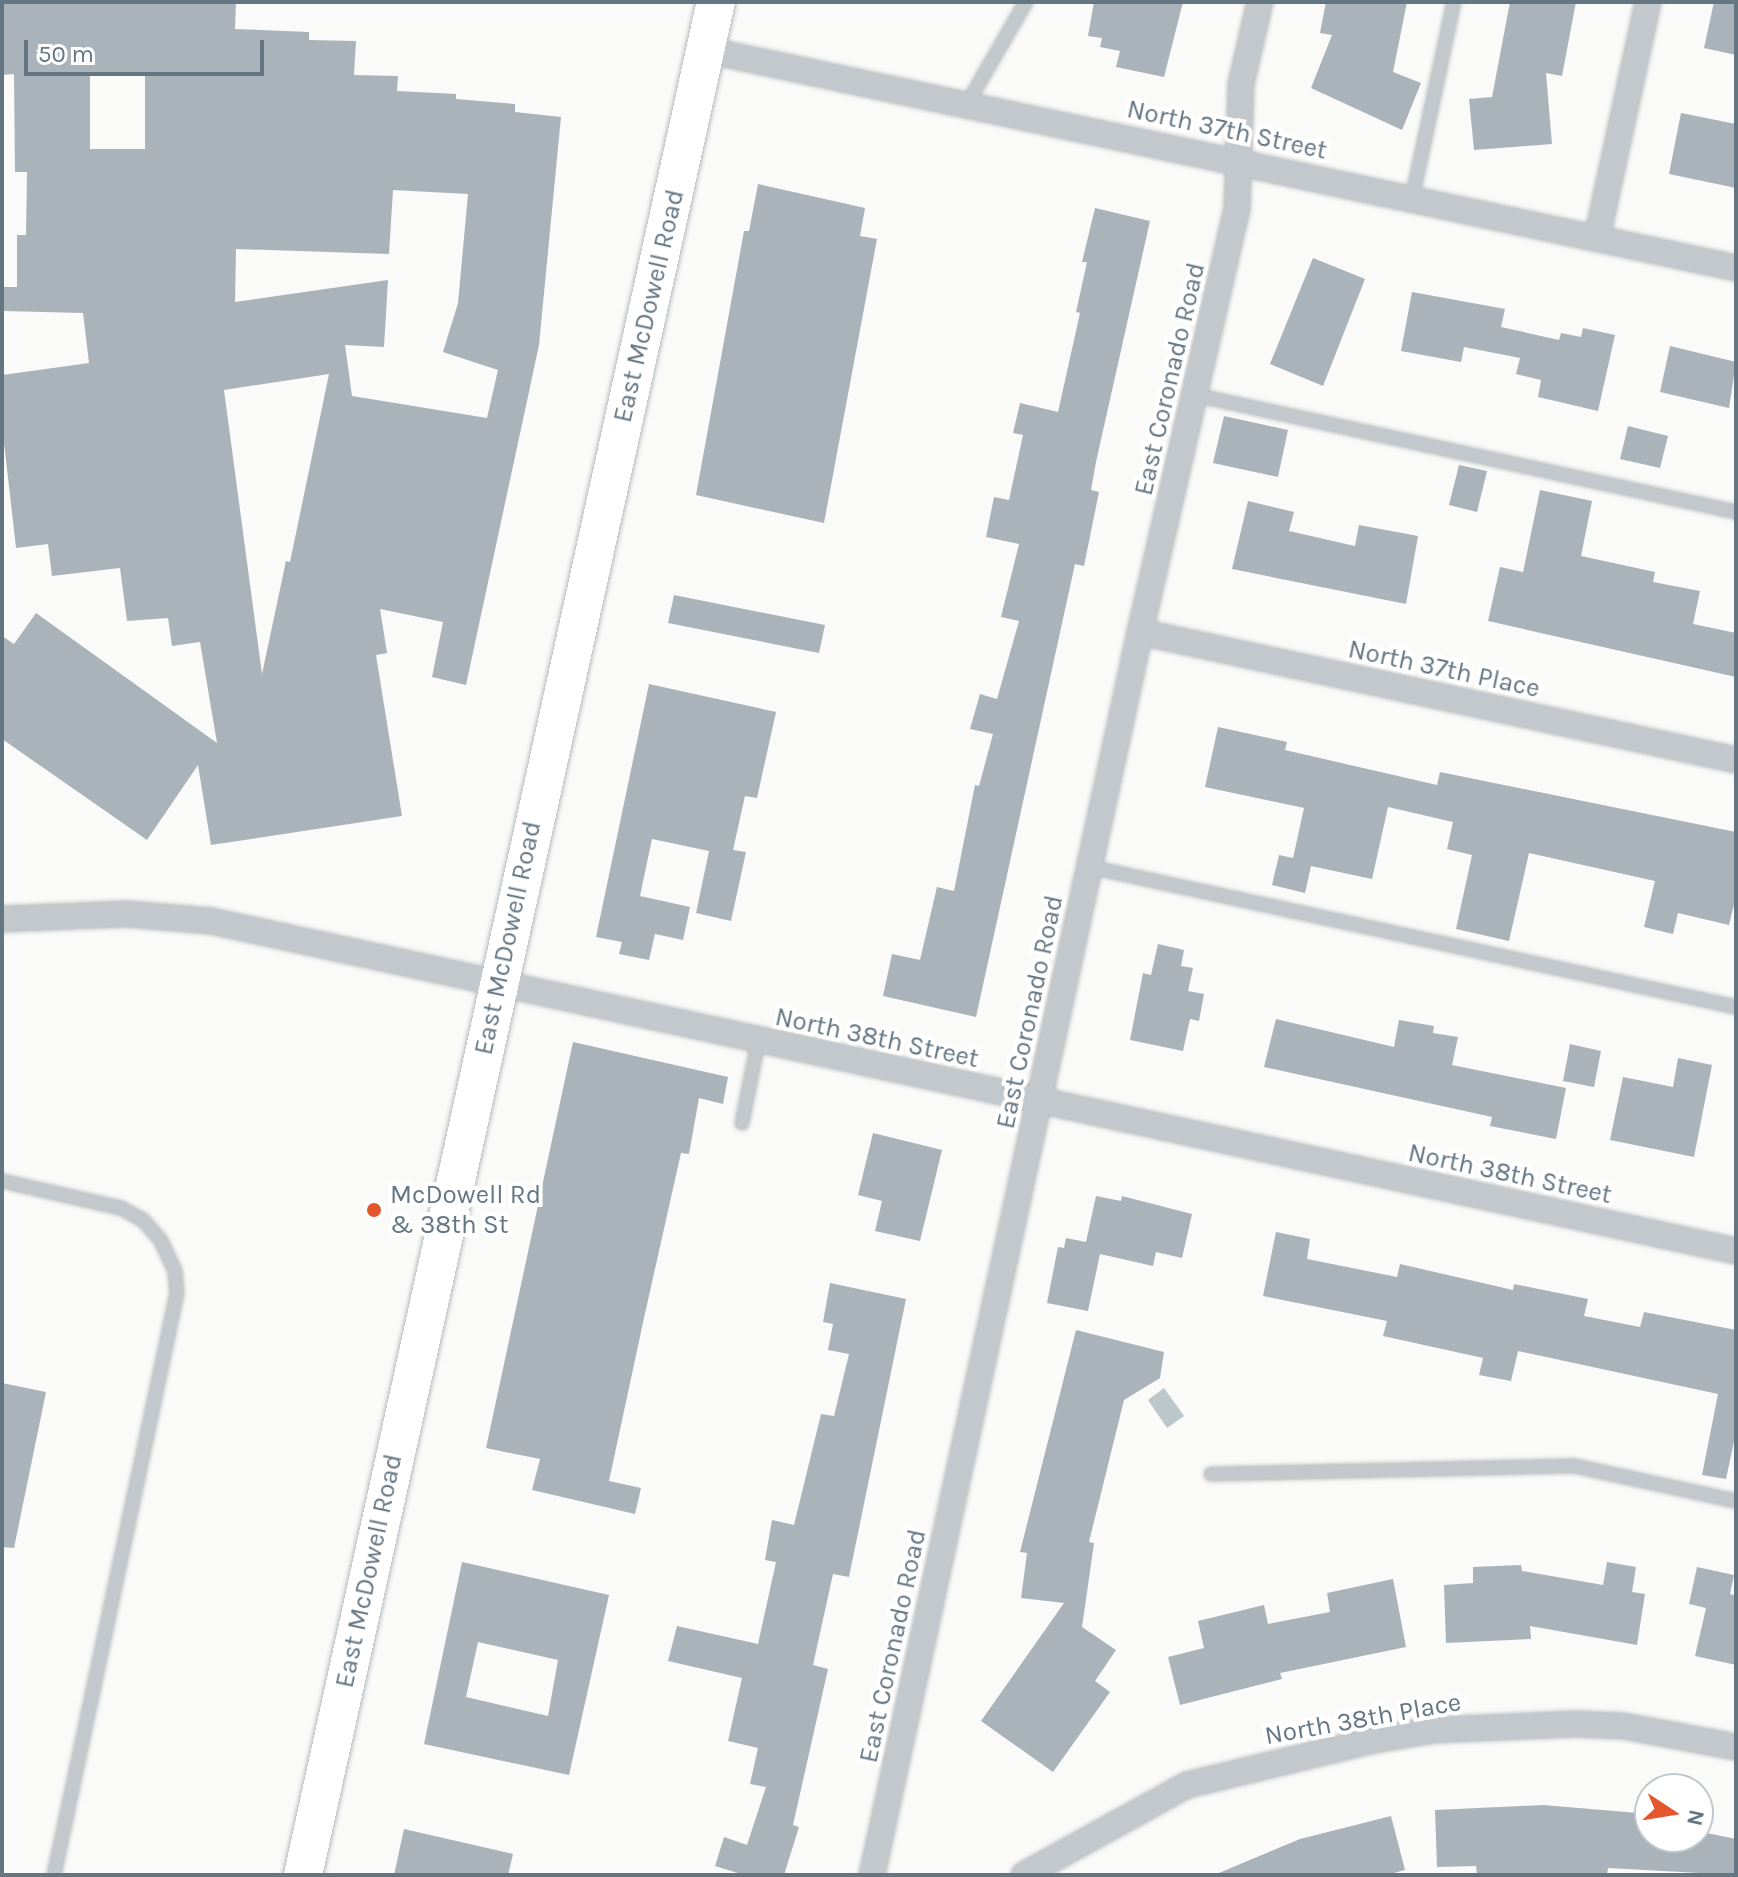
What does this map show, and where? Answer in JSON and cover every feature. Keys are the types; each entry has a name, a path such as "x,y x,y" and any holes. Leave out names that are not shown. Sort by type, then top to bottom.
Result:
{"main road":[{"name":"East McDowell Road","path":"303,1875 497,984 716,2"}],"street":[{"name":"East Coronado Road","path":"872,1875 1140,632 1237,210 1241,84 1260,2"},
{"path":"1597,238 1648,2"},
{"name":"North 37th Street","path":"706,50 1736,268"},
{"name":"North 37th Place","path":"1140,632 1736,760"},
{"name":"North 38th Street","path":"2,919 127,914 211,921 758,1042 1736,1251"},
{"name":"North 38th Place","path":"1024,1875 1187,1785 1375,1740 1434,1730 1587,1725 1623,1726 1736,1747"}],"lane":[{"path":"967,104 1026,2"},
{"path":"1412,199 1454,2"},
{"path":"1195,395 1736,512"},
{"path":"1090,867 1736,1007"},
{"path":"742,1123 758,1042"},
{"path":"2,1181 121,1208 143,1220 161,1241 175,1271 177,1293 54,1875"},
{"path":"1211,1474 1574,1466 1736,1501"}],"shaded area":[{"path":"1164,1388 1184,1416 1167,1428 1148,1400"}],"building":[{"path":"2,2 236,2 235,29 309,32 309,40 356,41 354,75 398,76 397,91 456,94 456,99 515,104 515,112 561,117 539,345 466,685 432,677 443,622 380,609 387,653 376,655 402,816 211,845 198,765 147,840 2,739 2,636 14,644 36,613 217,743 200,642 172,646 168,618 127,621 120,568 52,576 48,544 16,548 2,425 2,375 89,363 83,313 4,311 4,287 17,287 17,235 26,235 27,172 15,172 14,74 2,75","holes":["90,73 145,74 145,149 90,149","393,190 468,194 458,303 443,352 498,370 487,418 352,396 345,345 384,347 388,280 235,302 236,249 389,254","329,374 290,562 286,561 262,674 224,390"]},
{"path":"1094,2 1183,2 1164,77 1116,67 1120,51 1100,47 1102,38 1088,36"},
{"path":"1326,2 1407,2 1393,72 1421,83 1402,130 1311,88 1332,35 1320,33"},
{"path":"1510,2 1576,2 1562,76 1546,73 1552,144 1474,150 1469,99 1492,97"},
{"path":"1714,2 1736,2 1736,55 1704,48"},
{"path":"1681,113 1736,124 1736,188 1669,174"},
{"path":"758,184 865,208 860,236 877,239 824,523 696,495 744,231 749,231"},
{"path":"1095,208 1150,221 1096,462 1091,490 1099,492 1084,566 1075,564 976,1017 883,996 892,954 920,960 937,887 954,891 975,785 979,786 993,734 970,729 980,694 997,699 1019,621 1001,617 1019,544 986,537 994,497 1009,500 1023,435 1013,433 1020,403 1058,412 1080,313 1076,312 1087,262 1082,262"},
{"path":"1313,258 1365,279 1323,386 1270,364"},
{"path":"1412,292 1505,309 1501,327 1559,340 1561,333 1581,337 1583,328 1615,335 1598,411 1538,397 1541,380 1516,374 1520,358 1464,347 1461,362 1401,351"},
{"path":"1670,346 1736,362 1729,408 1660,392"},
{"path":"1224,416 1288,430 1278,477 1213,463"},
{"path":"1628,426 1668,436 1660,468 1620,459"},
{"path":"1459,465 1487,471 1477,512 1449,505"},
{"path":"1540,490 1592,501 1581,556 1655,572 1653,582 1700,591 1693,624 1736,633 1736,677 1488,621 1500,567 1523,572"},
{"path":"1248,501 1294,512 1289,531 1355,546 1359,525 1418,536 1406,604 1232,569"},
{"path":"674,595 825,625 819,653 668,623"},
{"path":"649,684 776,712 757,798 745,796 733,850 746,852 731,921 696,913 709,851 652,839 640,896 690,907 683,940 655,934 649,960 619,954 622,942 596,937"},
{"path":"1218,727 1287,742 1285,750 1437,785 1440,772 1736,832 1736,896 1729,925 1678,913 1673,934 1644,927 1655,881 1529,853 1509,941 1456,929 1472,855 1447,849 1453,822 1388,807 1372,879 1311,866 1305,893 1272,885 1279,855 1293,858 1304,808 1205,787"},
{"path":"1158,944 1184,950 1181,966 1193,968 1188,991 1204,994 1199,1021 1190,1019 1183,1051 1130,1040 1143,973 1151,975"},
{"path":"1276,1019 1394,1047 1399,1020 1434,1026 1433,1033 1458,1037 1452,1065 1566,1088 1556,1139 1490,1126 1492,1117 1264,1067"},
{"path":"573,1042 728,1077 723,1104 699,1098 689,1154 681,1153 609,1481 641,1488 635,1514 532,1490 540,1459 486,1448"},
{"path":"1570,1044 1601,1051 1594,1087 1563,1081"},
{"path":"1678,1058 1712,1065 1694,1157 1610,1140 1623,1077 1673,1087"},
{"path":"873,1133 942,1150 920,1241 875,1231 882,1201 858,1195"},
{"path":"1096,1196 1121,1201 1122,1196 1192,1214 1182,1258 1156,1252 1153,1266 1100,1254 1088,1311 1047,1303 1058,1247 1064,1248 1066,1238 1086,1242"},
{"path":"1276,1232 1310,1239 1307,1259 1397,1277 1400,1264 1513,1290 1514,1284 1588,1299 1584,1316 1640,1327 1644,1312 1736,1330 1736,1432 1726,1479 1702,1475 1718,1394 1518,1351 1511,1381 1479,1375 1483,1358 1383,1336 1387,1321 1263,1296"},
{"path":"830,1283 906,1299 849,1577 833,1574 813,1665 828,1669 793,1825 799,1827 784,1875 744,1875 715,1866 724,1837 747,1845 766,1787 750,1784 758,1748 728,1741 742,1678 668,1661 677,1626 758,1644 776,1562 765,1560 772,1520 794,1525 821,1414 834,1416 849,1354 828,1350 833,1324 823,1322"},
{"path":"1076,1330 1164,1352 1160,1378 1124,1400 1089,1542 1094,1543 1082,1627 1116,1650 1095,1681 1110,1692 1053,1772 981,1721 1064,1603 1021,1598 1027,1553 1020,1552"},
{"path":"2,1383 46,1392 14,1548 2,1547"},
{"path":"462,1562 609,1595 569,1775 424,1744","holes":["478,1642 558,1660 548,1716 466,1697"]},
{"path":"1607,1562 1636,1567 1632,1592 1645,1594 1637,1645 1530,1626 1531,1639 1446,1643 1444,1585 1473,1583 1473,1567 1521,1565 1522,1571 1603,1585"},
{"path":"1697,1567 1734,1575 1730,1594 1736,1596 1736,1665 1695,1656 1706,1608 1689,1604"},
{"path":"1393,1579 1406,1647 1280,1673 1282,1679 1180,1705 1168,1657 1204,1648 1198,1621 1264,1605 1268,1624 1330,1612 1327,1593"},
{"path":"1543,1805 1634,1813 1634,1853 1714,1853 1714,1834 1736,1839 1736,1875 1608,1868 1607,1875 1477,1875 1476,1866 1437,1867 1435,1810"},
{"path":"1391,1816 1405,1870 1386,1875 1214,1875 1300,1839"},
{"path":"404,1829 513,1854 508,1875 394,1875"}],"place":[{"name":"McDowell Rd & 38th St","path":"374,1210"}]}
